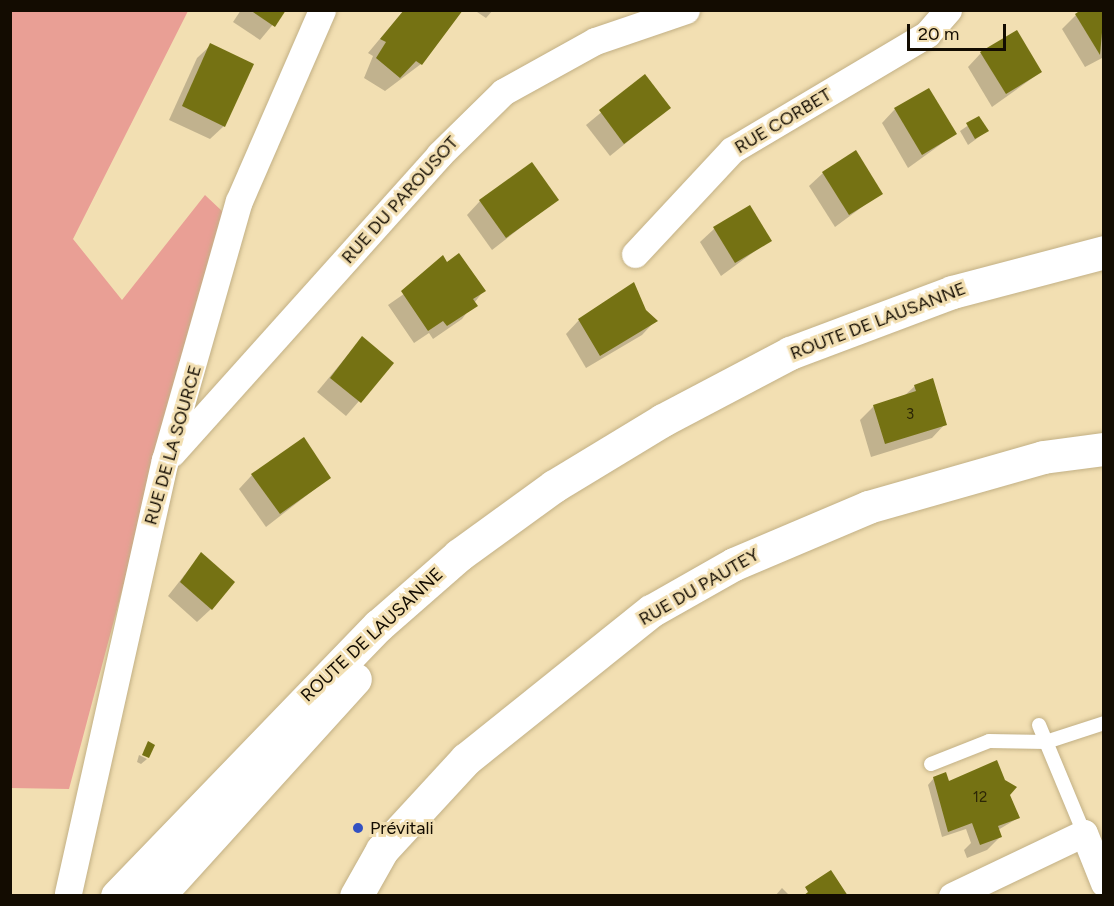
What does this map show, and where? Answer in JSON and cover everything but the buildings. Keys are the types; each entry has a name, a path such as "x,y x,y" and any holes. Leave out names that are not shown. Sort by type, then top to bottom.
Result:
{"main road":[{"name":"ROUTE DE LAUSANNE","path":"117,896 312,689 450,562 554,486 663,420 790,353 873,320 1018,272 1104,252"},
{"name":"ROUTE DE LAUSANNE","path":"158,896 327,707 410,623 501,545 584,487 663,420"},
{"name":"RUE DU PAUTEY","path":"356,896 382,850 466,759 651,611 734,564 868,507 1043,457 1104,449"}],"street":[{"name":"RUE DE LA SOURCE","path":"68,893 165,460 239,201 322,10"},
{"name":"RUE DU PAROUSOT","path":"165,460 439,155 503,92 595,41 686,10"},
{"name":"RUE CORBET","path":"635,254 732,150 927,34 948,10"},
{"path":"952,896 1084,833 1104,883"}],"lane":[{"path":"931,765 989,741 1046,742 1104,723"},
{"path":"1039,725 1084,833"}],"shaded area":[{"path":"11,11 188,11 73,239 122,300 205,195 223,212 69,789 11,788"}],"place":[{"name":"Prévitali","path":"358,828"}]}
